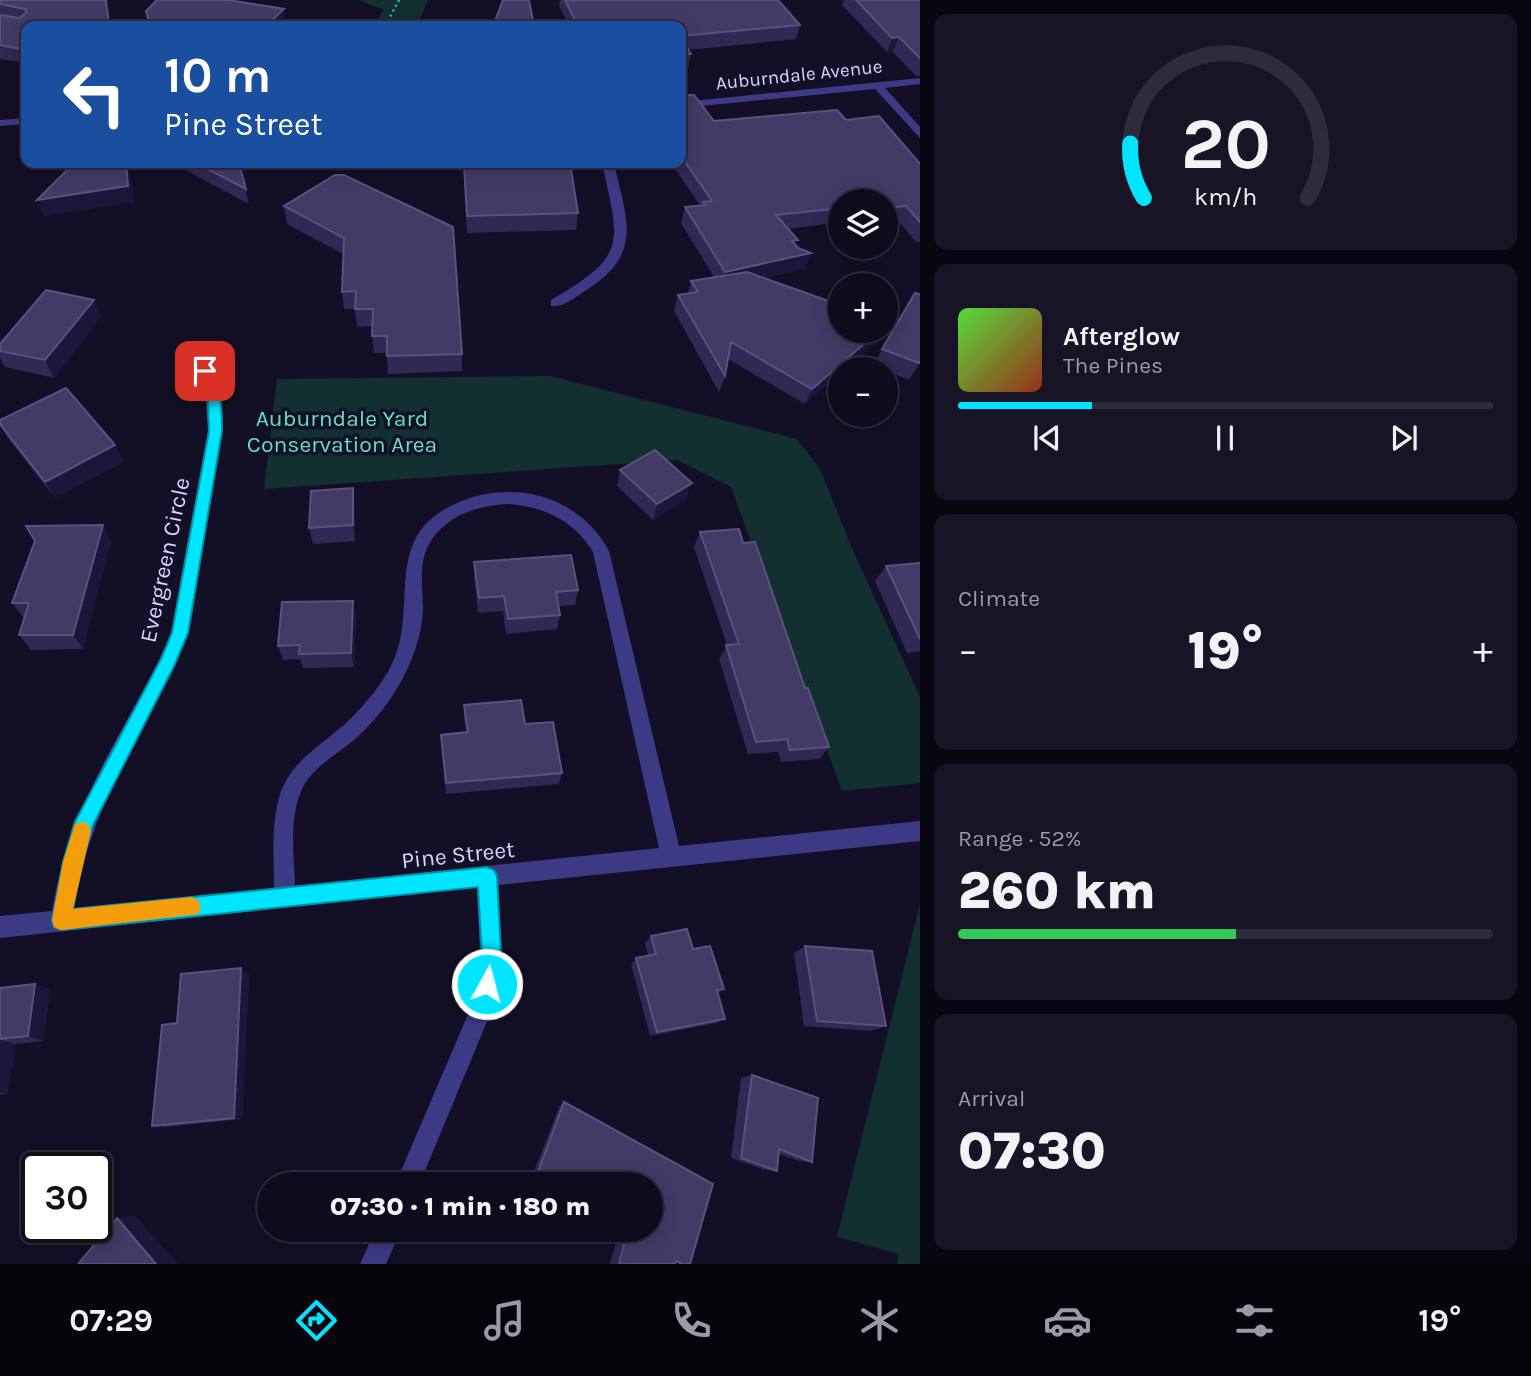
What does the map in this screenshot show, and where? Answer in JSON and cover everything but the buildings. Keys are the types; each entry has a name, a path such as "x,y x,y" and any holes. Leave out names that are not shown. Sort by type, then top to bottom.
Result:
{"street":[{"name":"Auburndale Avenue","path":"686,104 920,81"},
{"path":"877,85 920,136"},
{"path":"0,123 21,121"},
{"path":"556,303 595,279 620,249 622,229 609,168"},
{"name":"Evergreen Circle","path":"61,920 72,862 85,822 169,661 180,633 216,415 211,384 197,358"},
{"path":"285,897 286,811 296,781 313,761 360,722 385,692 395,675 412,629 413,570 416,556 430,531 440,520 466,504 497,498 527,499 560,511 587,529 601,551 671,857"},
{"name":"Pine Street","path":"0,927 920,831"},
{"path":"412,1172 480,1012 492,955 487,876"},
{"path":"373,1264 382,1242"}],"path":[{"path":"388,21 398,0"}],"green space":[{"path":"360,0 428,0 419,21 378,21 383,10"},
{"name":"Auburndale Yard Conservation Area","path":"550,376 797,439 820,469 851,546 920,697 920,783 842,791 731,487 677,460 264,489 277,379"},
{"path":"920,904 920,1264 897,1264 899,1254 837,1237"}],"slow traffic":[{"path":"82,831 72,862 61,920 192,907"}],"route":[{"path":"205,371 215,399 215,431 180,633 169,661 85,822 72,862 61,920 487,876 492,955 487,984"}]}
